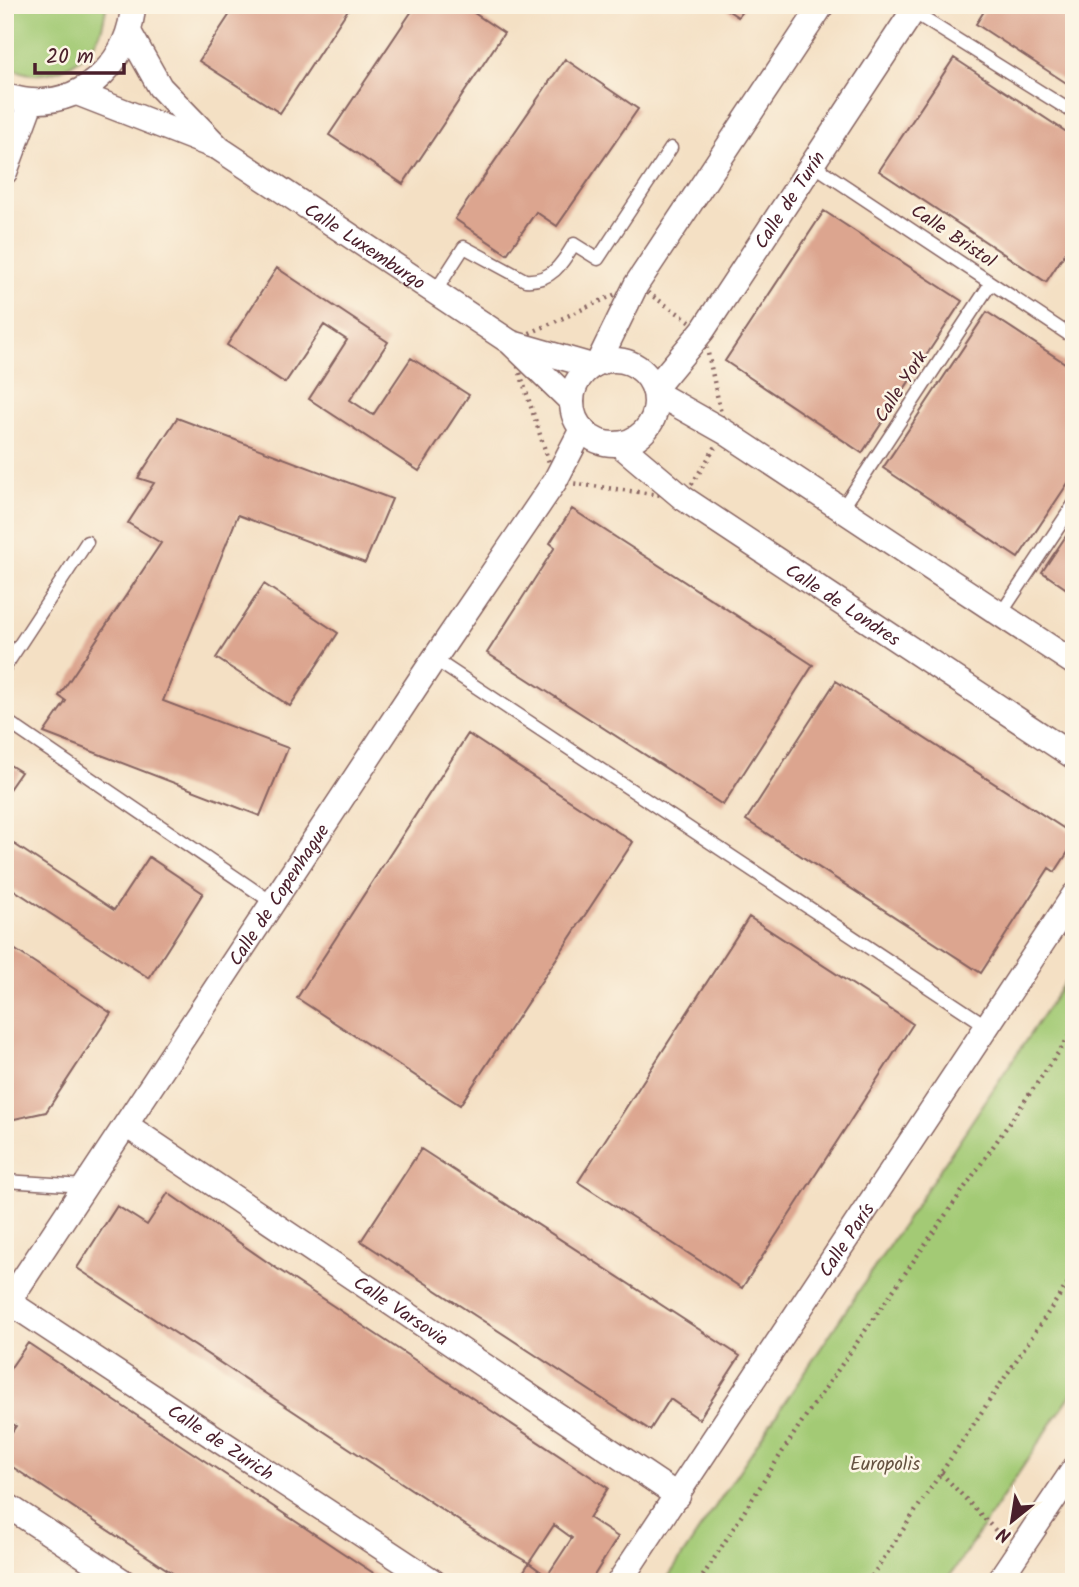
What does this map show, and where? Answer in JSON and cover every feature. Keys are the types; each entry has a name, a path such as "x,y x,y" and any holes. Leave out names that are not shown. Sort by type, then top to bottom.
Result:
{"street":[{"path":"5,96 31,102 54,100 77,93 100,78 118,57 129,32 133,5"},
{"path":"595,365 612,360 626,361 648,377 655,391 656,411 649,427 636,438 612,444 592,438 582,429 572,402 578,382 595,365 636,285 822,5"},
{"name":"Calle de Turín","path":"655,391 703,330 915,8"},
{"name":"Calle Luxemburgo","path":"129,32 160,88 220,149 510,342 572,402"},
{"name":"Calle Luxemburgo","path":"77,93 220,149"},
{"path":"5,172 31,102"},
{"name":"Calle Luxemburgo","path":"510,342 595,365"},
{"path":"655,391 725,432 1074,663"},
{"name":"Calle de Copenhague","path":"7,1305 434,659 555,481 582,429"},
{"name":"Calle de Copenhague","path":"555,481 612,444"},
{"name":"Calle de Londres","path":"612,444 683,498 1074,757"},
{"name":"Calle París","path":"619,1582 1074,895"},
{"name":"Calle Varsovia","path":"126,1125 678,1496"},
{"name":"Calle de Zurich","path":"7,1305 434,1582"},
{"path":"998,1582 1074,1469"},
{"path":"5,1504 113,1579"}],"lane":[{"path":"915,8 1074,113"},
{"path":"435,292 464,247 525,280 544,278 556,270 575,244 598,259 671,148"},
{"name":"Calle Bristol","path":"812,164 1074,338"},
{"name":"Calle York","path":"842,509 991,283"},
{"path":"1000,615 1074,504"},
{"path":"5,667 87,542"},
{"path":"434,659 987,1026"},
{"path":"5,720 272,904"},
{"path":"5,1181 85,1186"}],"path":[{"path":"636,285 703,330 725,432 683,498 555,481 510,342 636,285"},
{"path":"699,1582 799,1426 1074,1030"},
{"path":"868,1582 1074,1274"},
{"path":"941,1473 1017,1553"}],"green space":[{"path":"5,5 105,5 106,9 99,35 82,57 58,70 31,74 5,64"},
{"name":"Europolis","path":"1074,968 1074,1390 946,1582 665,1582"}],"building":[{"path":"236,5 351,5 280,113 199,61"},
{"path":"416,5 462,5 504,33 403,184 329,135"},
{"path":"720,5 746,5 738,17"},
{"path":"988,5 1054,5 1074,18 1074,88 976,24"},
{"path":"954,58 1074,137 1074,240 1046,282 879,171"},
{"path":"565,59 638,109 557,226 536,212 507,254 455,219"},
{"path":"824,211 962,301 862,453 725,361"},
{"path":"277,268 388,342 350,400 373,415 411,358 469,395 419,471 309,399 347,340 324,325 285,383 227,345"},
{"path":"987,312 1074,369 1074,474 1018,558 883,468"},
{"path":"177,418 392,499 365,563 238,515 163,701 288,748 260,816 44,733 66,701 59,696 161,543 128,523 154,483 138,478"},
{"path":"572,509 813,665 723,805 487,653 555,547 550,543"},
{"path":"1074,524 1074,594 1042,572"},
{"path":"264,584 338,633 290,706 216,658"},
{"path":"836,681 1074,835 1074,843 1055,872 1049,868 981,973 746,820"},
{"path":"468,734 633,842 460,1105 297,998"},
{"path":"5,762 21,772 5,795"},
{"path":"5,838 114,910 149,857 203,893 149,978 5,884"},
{"path":"749,917 913,1024 742,1288 578,1182"},
{"path":"5,943 111,1013 46,1112 5,1121"},
{"path":"421,1149 740,1356 699,1419 670,1399 650,1430 361,1241"},
{"path":"168,1193 276,1268 608,1488 589,1518 618,1537 590,1582 517,1582 529,1563 482,1536 77,1268 117,1206 147,1225","holes":["554,1525 572,1538 547,1576 529,1563"]},
{"path":"28,1343 387,1582 186,1582 5,1462 5,1442 16,1426 5,1419 5,1376"}]}
